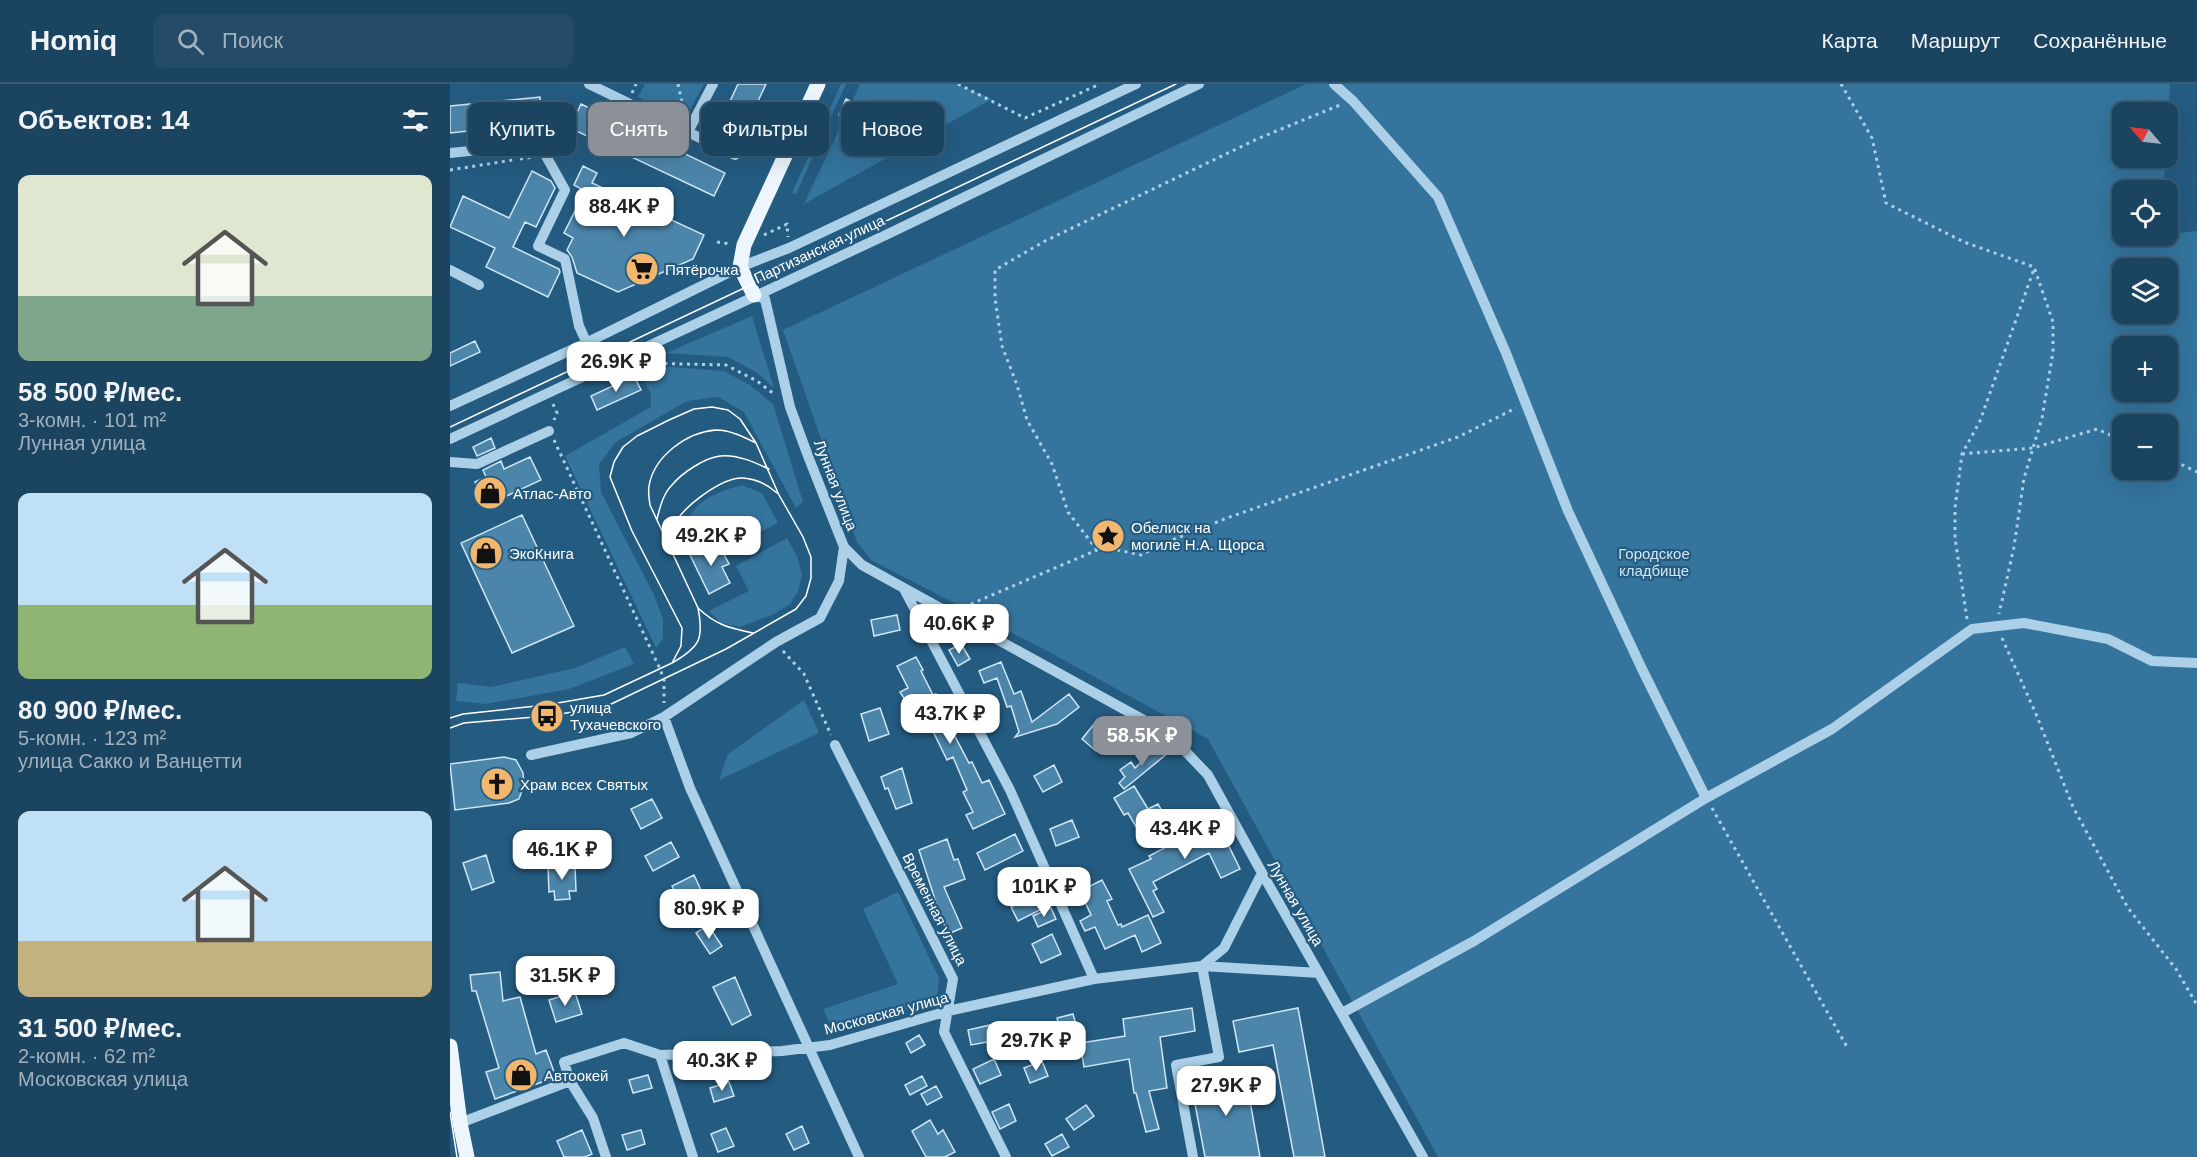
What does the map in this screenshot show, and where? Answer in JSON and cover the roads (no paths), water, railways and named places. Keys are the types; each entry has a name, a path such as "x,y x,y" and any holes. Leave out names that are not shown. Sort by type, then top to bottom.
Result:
{"main road":[{"path":"754,295 740,267 744,245 818,84"},
{"path":"450,1046 466,1157"}],"street":[{"path":"589,84 626,102"},
{"path":"689,130 713,84"},
{"name":"Партизанская улица","path":"450,406 586,343 740,267 789,248 1136,84"},
{"name":"Партизанская улица","path":"450,439 890,233 1199,84"},
{"path":"1334,84 1353,101 1438,197 1506,353 1568,511 1706,798"},
{"path":"450,153 468,151"},
{"path":"546,156 566,190 538,246 565,259 579,326 599,370"},
{"path":"450,270 479,285"},
{"name":"Лунная улица","path":"754,295 765,299 790,406 844,547 862,565 1169,734 1208,775 1423,1157"},
{"path":"450,462 477,464 549,431"},
{"path":"531,755 631,733 664,717 776,642 820,618 839,581 844,547"},
{"path":"904,589 1010,790 1094,979"},
{"path":"1342,1013 1474,941 1706,798 1832,729 1972,629 2024,622 2108,639 2152,661 2197,663"},
{"path":"664,717 690,788 859,1157"},
{"name":"Временная улица","path":"835,745 953,979 944,1032 1006,1157"},
{"path":"1193,1157 1176,1065 1219,1057 1202,966 1224,948 1262,873"},
{"name":"Московская улица","path":"570,1081 564,1062 624,1043 660,1055 782,1051 830,1045 948,1011 1094,979 1202,966 1319,973"},
{"path":"660,1055 693,1157"},
{"path":"460,1123 570,1081 593,1118 606,1157"}],"tram line":[{"path":"450,427 1176,84"},
{"path":"450,718 463,714 546,705 604,695 672,663 681,646 682,628 632,531 610,477 614,462 623,447 637,436 694,409 712,407 728,410 740,419 756,443 779,495 803,537 811,557 811,578 806,596 796,609 726,649 605,707 547,716 464,723 450,728"},
{"path":"753,633 723,625 698,608 650,505 649,486 652,475 665,456 694,435 721,430 737,434 756,443"},
{"path":"657,519 666,492 676,480 700,463 720,456 732,456 769,469"},
{"path":"672,547 673,528 677,520 693,503 713,488 734,479 743,478 762,482 777,493"},
{"path":"672,663 689,652 698,641 700,635 698,608"},
{"path":"450,1112 457,1157"}],"place":[{"name":"Пятёрочка","path":"642,269"},
{"name":"Атлас-Авто","path":"490,493"},
{"name":"Обелиск на могиле Н.А. Щорса","path":"1108,536"},
{"name":"ЭкоКнига","path":"486,553"},
{"name":"улица Тухачевского","path":"547,716"},
{"name":"Храм всех Святых","path":"497,784"},
{"name":"Автоокей","path":"521,1075"}],"park label":[{"name":"Городское кладбище","path":"1654,562"}]}
